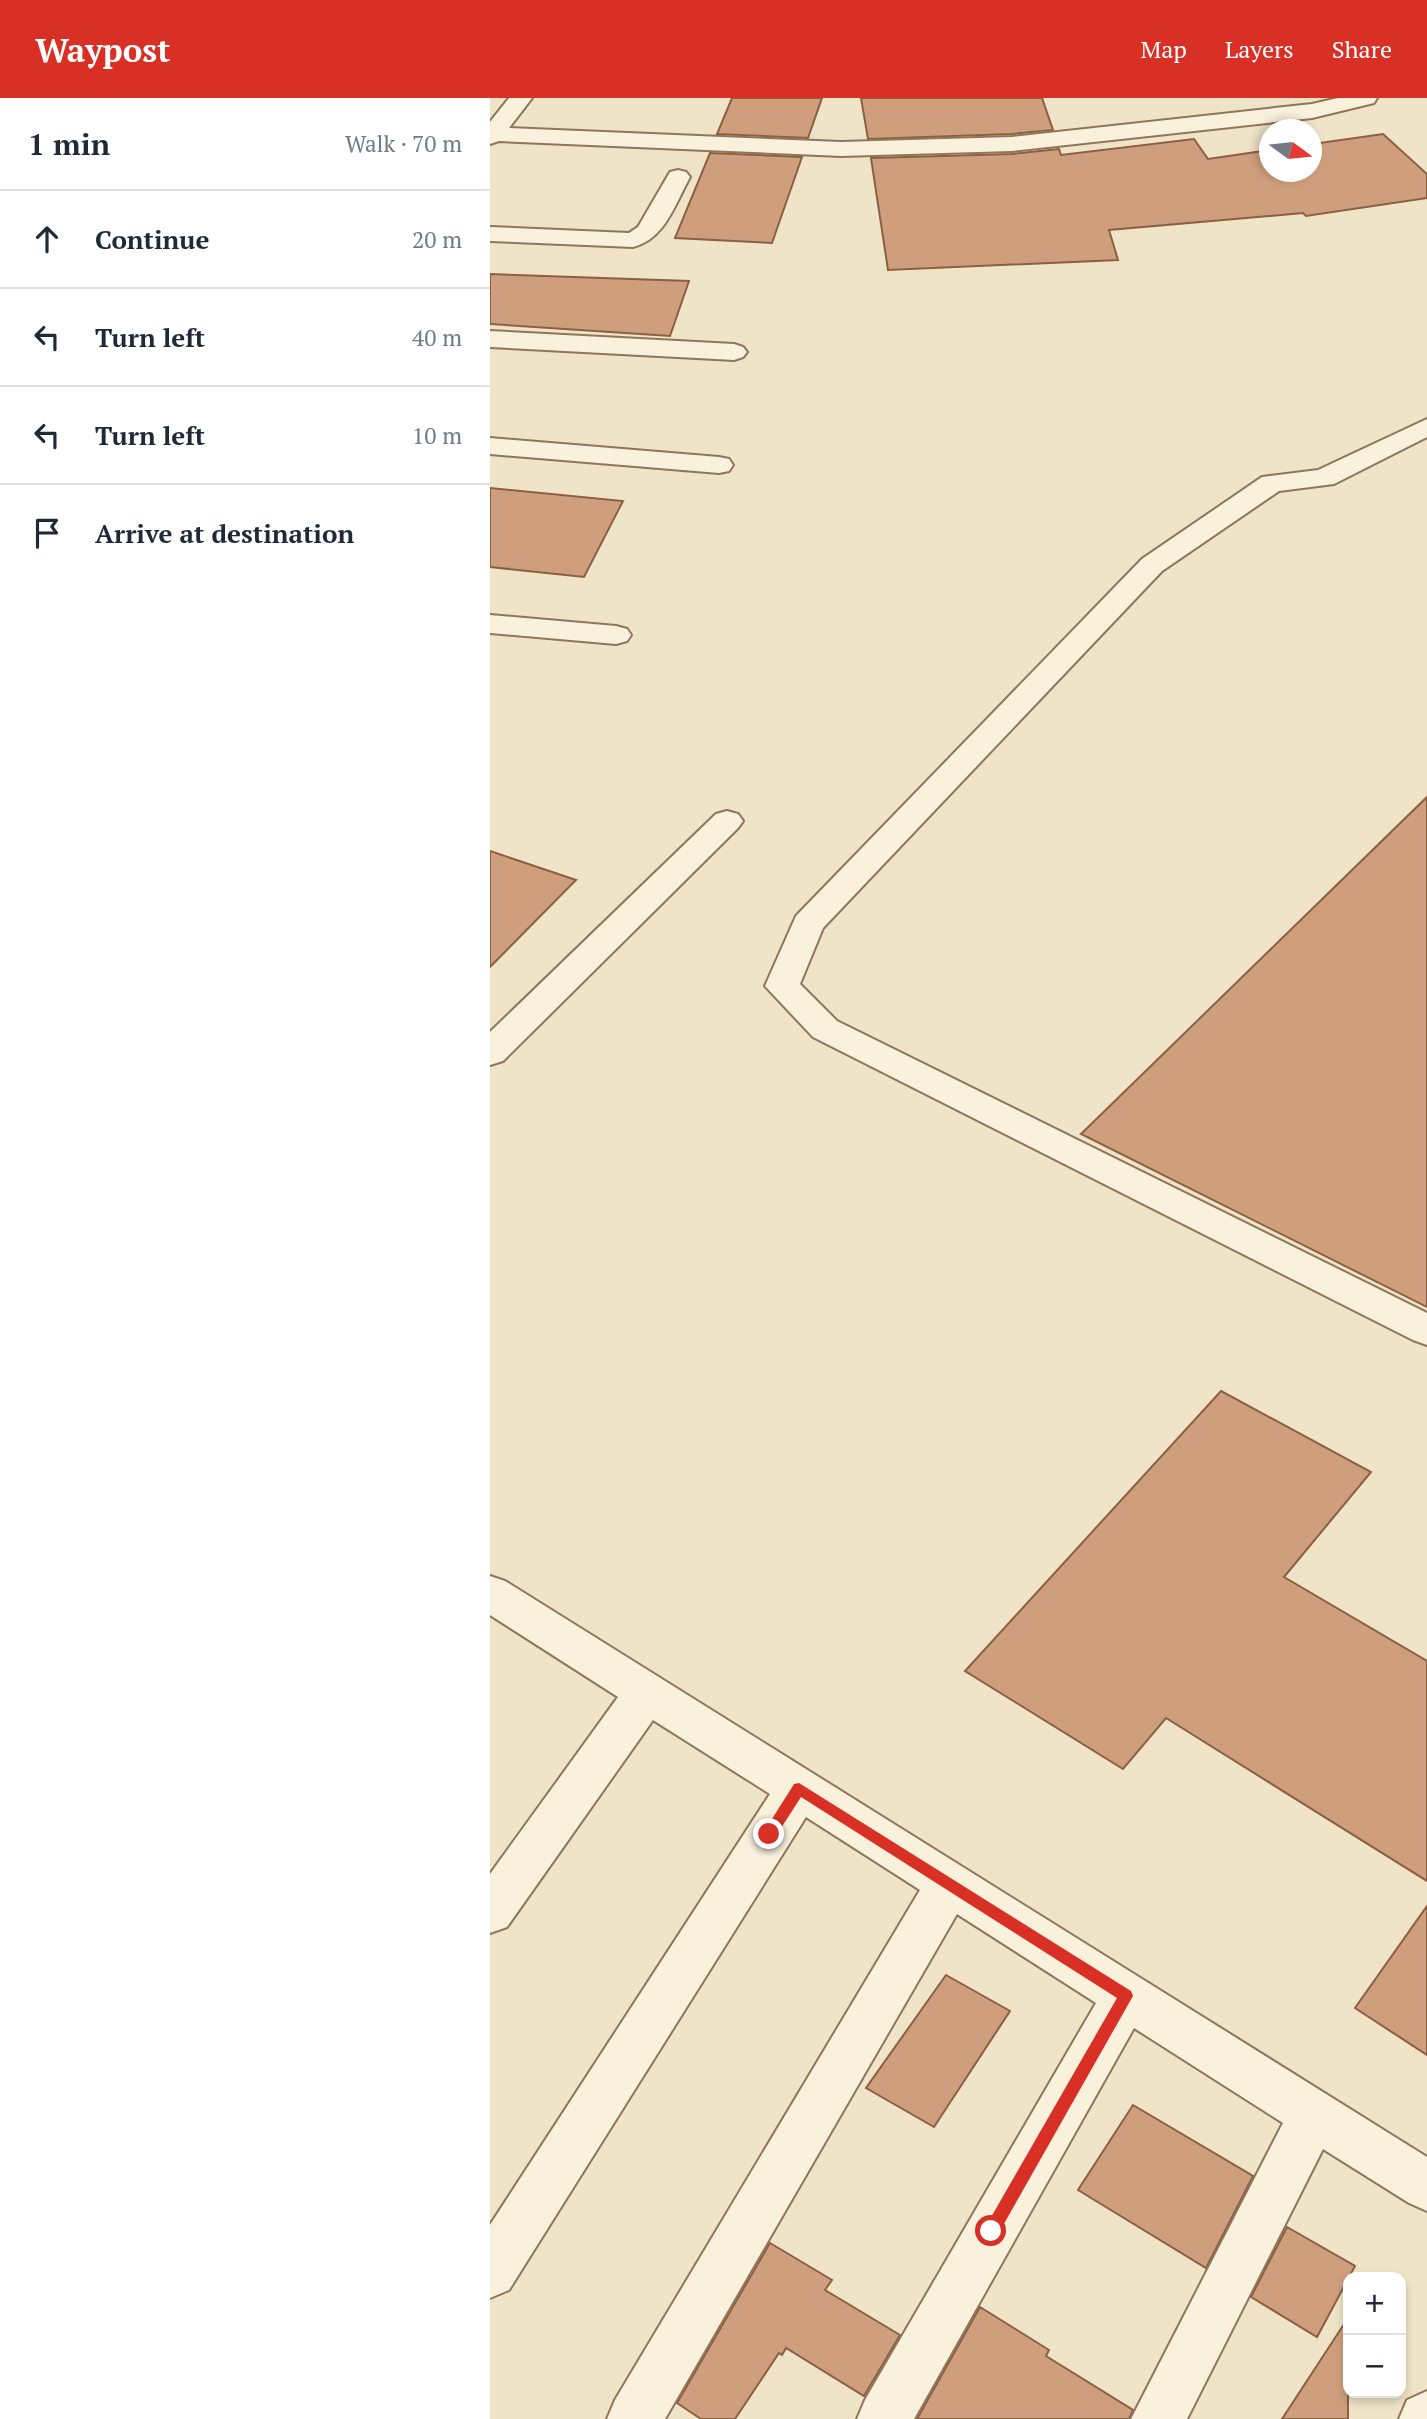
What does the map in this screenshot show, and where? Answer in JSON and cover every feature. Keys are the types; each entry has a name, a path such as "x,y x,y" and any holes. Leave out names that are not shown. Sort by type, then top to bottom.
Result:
{"street":[{"path":"491,135 521,98"},
{"path":"491,135 841,149 1013,144 1275,106 1312,111 1366,98"},
{"path":"490,234 633,240 648,232 678,177"},
{"path":"490,339 734,352"},
{"path":"1427,427 1324,478 1272,483 1152,565 808,924 782,986 825,1029 1427,1330"},
{"path":"490,446 719,465"},
{"path":"491,626 616,635"},
{"path":"490,1053 727,821"},
{"path":"495,1607 647,1693 1427,2186"},
{"path":"490,1912 647,1693"},
{"path":"490,2272 799,1788"},
{"path":"634,2419 949,1884"},
{"path":"884,2419 1126,1996"},
{"path":"1158,2419 1314,2115"}],"building":[{"path":"732,98 822,98 808,138 717,134"},
{"path":"861,98 1042,98 1053,130 868,139"},
{"path":"1383,134 1427,174 1427,198 1306,216 1303,213 1109,230 1118,260 888,270 871,158 1012,154 1059,149 1061,155 1194,139 1208,159 1259,152 1259,182 1322,182 1322,143"},
{"path":"710,153 802,157 772,243 675,238"},
{"path":"490,274 689,281 670,336 490,324"},
{"path":"490,488 623,501 584,577 490,567"},
{"path":"1427,797 1427,1307 1081,1134"},
{"path":"490,851 576,880 490,967"},
{"path":"1221,1391 1371,1472 1284,1577 1427,1661 1427,1881 1166,1718 1123,1769 965,1671"},
{"path":"1427,1906 1427,2055 1355,2008"},
{"path":"946,1975 1010,2011 934,2127 866,2088"},
{"path":"1133,2105 1253,2176 1206,2268 1078,2190"},
{"path":"1287,2227 1355,2266 1352,2272 1343,2272 1343,2288 1317,2337 1251,2297"},
{"path":"770,2243 832,2280 825,2290 900,2335 864,2396 786,2348 782,2355 779,2353 735,2419 701,2419 677,2403"},
{"path":"980,2307 1049,2350 1046,2356 1133,2410 1129,2419 917,2419"},
{"path":"1343,2326 1343,2398 1348,2398 1348,2419 1282,2419"}],"route":[{"path":"769,1834 799,1788 1126,1996 991,2231"}]}
